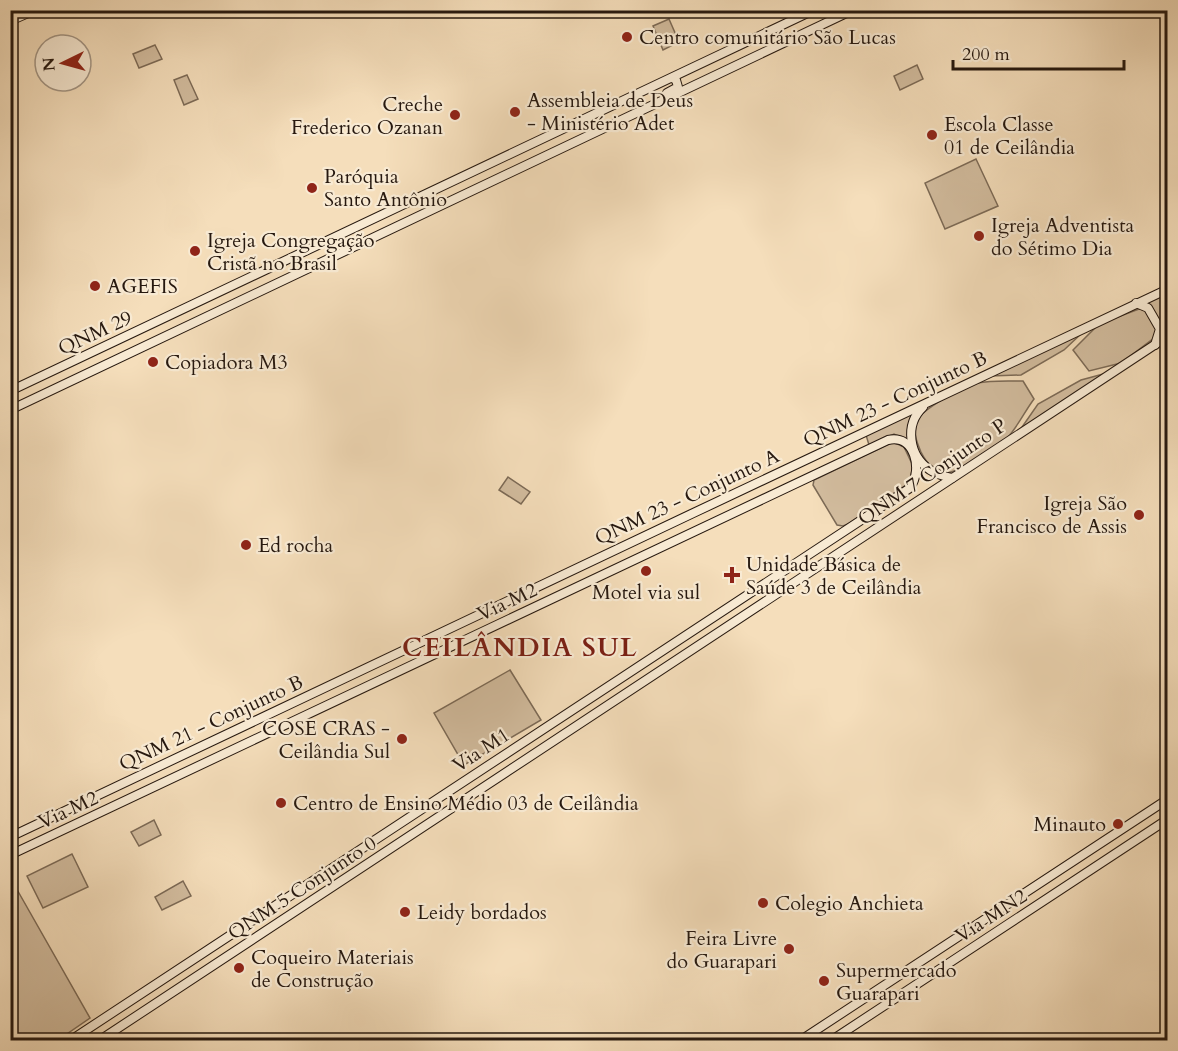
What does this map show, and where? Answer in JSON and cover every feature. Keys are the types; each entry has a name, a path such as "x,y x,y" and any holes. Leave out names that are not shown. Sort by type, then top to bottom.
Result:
{"main road":[{"path":"10,21 35,10"},
{"path":"784,43 778,39 777,34 802,21 815,10"},
{"path":"570,144 563,141 563,134 590,122 602,111 815,10"},
{"path":"10,410 853,10"},
{"path":"651,106 658,98 677,88 677,81 672,78"},
{"name":"QNM 29","path":"10,391 602,111"},
{"path":"427,213 437,204 467,189 468,181 462,177"},
{"path":"314,266 309,264 307,259 309,255 333,243 346,232"},
{"path":"1137,303 1167,289"},
{"path":"158,340 179,325 210,311 212,303 205,299"},
{"path":"1137,303 1148,309 1160,329 1154,345"},
{"name":"QNM 23 - Conjunto B","path":"798,463 1137,303"},
{"path":"110,363 103,359 103,353 127,340 139,330"},
{"path":"1154,345 1167,336"},
{"name":"QNM 7 Conjunto P","path":"638,684 1154,345"},
{"path":"927,403 911,424 911,439 915,453 930,471 952,478"},
{"path":"859,434 865,441 864,451"},
{"name":"Via M2","path":"14,854 888,440 903,441 915,453"},
{"name":"Via M1","path":"73,1039 910,488 916,476 915,453"},
{"name":"QNM 23 - Conjunto A","path":"590,561 798,463"},
{"path":"640,538 647,553"},
{"name":"Via M2","path":"473,618 590,561"},
{"path":"708,639 699,638 700,630 738,606 752,591"},
{"path":"473,618 479,633"},
{"name":"QNM 21 - Conjunto B","path":"114,787 473,618"},
{"path":"638,684 654,670 690,646 691,639 684,636"},
{"name":"QNM 5 Conjunto 0","path":"100,1041 638,684"},
{"path":"164,765 171,780"},
{"name":"Via M2","path":"10,838 114,787"},
{"path":"801,1041 1167,799"},
{"path":"1155,807 1165,820"},
{"path":"1097,866 1120,846 1152,824 1151,817 1143,814"},
{"name":"Via MN2","path":"832,1041 1165,820"},
{"path":"10,838 14,854"},
{"path":"275,925 268,924 267,917 289,902 299,890"},
{"path":"230,955 239,944 257,931 259,927 257,924 250,923"},
{"path":"968,931 976,945"},
{"path":"918,983 934,968 966,945 960,936"}],"shaded area":[{"path":"669,19 679,42 663,50 653,26"},
{"path":"155,45 162,59 139,68 133,54"},
{"path":"917,65 923,79 900,90 894,76"},
{"path":"187,75 198,99 184,105 174,80"},
{"path":"976,159 998,206 945,229 925,183"},
{"path":"1167,292 1168,333 1166,334 1148,301"},
{"path":"1139,309 1145,310 1156,329 1154,338 1121,363 1089,371 1073,350 1099,324"},
{"path":"1082,333 1064,350 1021,375 990,376"},
{"path":"1107,373 1020,430 1038,404 1081,380"},
{"path":"988,381 1023,381 1034,399 1008,437 978,459 951,472 941,472 928,463 916,438 916,422 919,417 943,399 971,385"},
{"path":"914,412 908,426 909,441 894,434 869,445 866,435"},
{"path":"893,442 904,447 913,466 909,483 848,524 837,525 813,485 814,480"},
{"path":"508,477 530,492 521,504 499,490"},
{"path":"510,670 541,720 464,765 434,713"},
{"path":"154,820 161,835 139,846 131,832"},
{"path":"72,854 88,887 43,908 27,876"},
{"path":"11,879 90,1018 58,1040 11,1040"},
{"path":"183,881 191,896 162,910 155,897"}],"place":[{"name":"Centro comunitário São Lucas","path":"627,37"},
{"name":"Assembleia de Deus - Ministério Adet","path":"515,112"},
{"name":"Creche Frederico Ozanan","path":"455,115"},
{"name":"Escola Classe 01 de Ceilândia","path":"932,135"},
{"name":"Paróquia Santo Antônio","path":"312,188"},
{"name":"Igreja Adventista do Sétimo Dia","path":"979,236"},
{"name":"Igreja Congregação Cristã no Brasil","path":"195,251"},
{"name":"AGEFIS","path":"95,286"},
{"name":"Copiadora M3","path":"153,362"},
{"name":"Igreja São Francisco de Assis","path":"1139,515"},
{"name":"Ed rocha","path":"246,545"},
{"name":"Motel via sul","path":"646,571"},
{"name":"Unidade Básica de Saúde 3 de Ceilândia","path":"732,575"},
{"name":"COSE CRAS - Ceilândia Sul","path":"402,739"},
{"name":"Centro de Ensino Médio 03 de Ceilândia","path":"281,803"},
{"name":"Minauto","path":"1118,824"},
{"name":"Colegio Anchieta","path":"763,903"},
{"name":"Leidy bordados","path":"405,912"},
{"name":"Feira Livre do Guarapari","path":"789,949"},
{"name":"Coqueiro Materiais de Construção","path":"239,968"},
{"name":"Supermercado Guarapari","path":"824,981"}],"district":[{"name":"CEILÂNDIA SUL","path":"520,647"}]}
